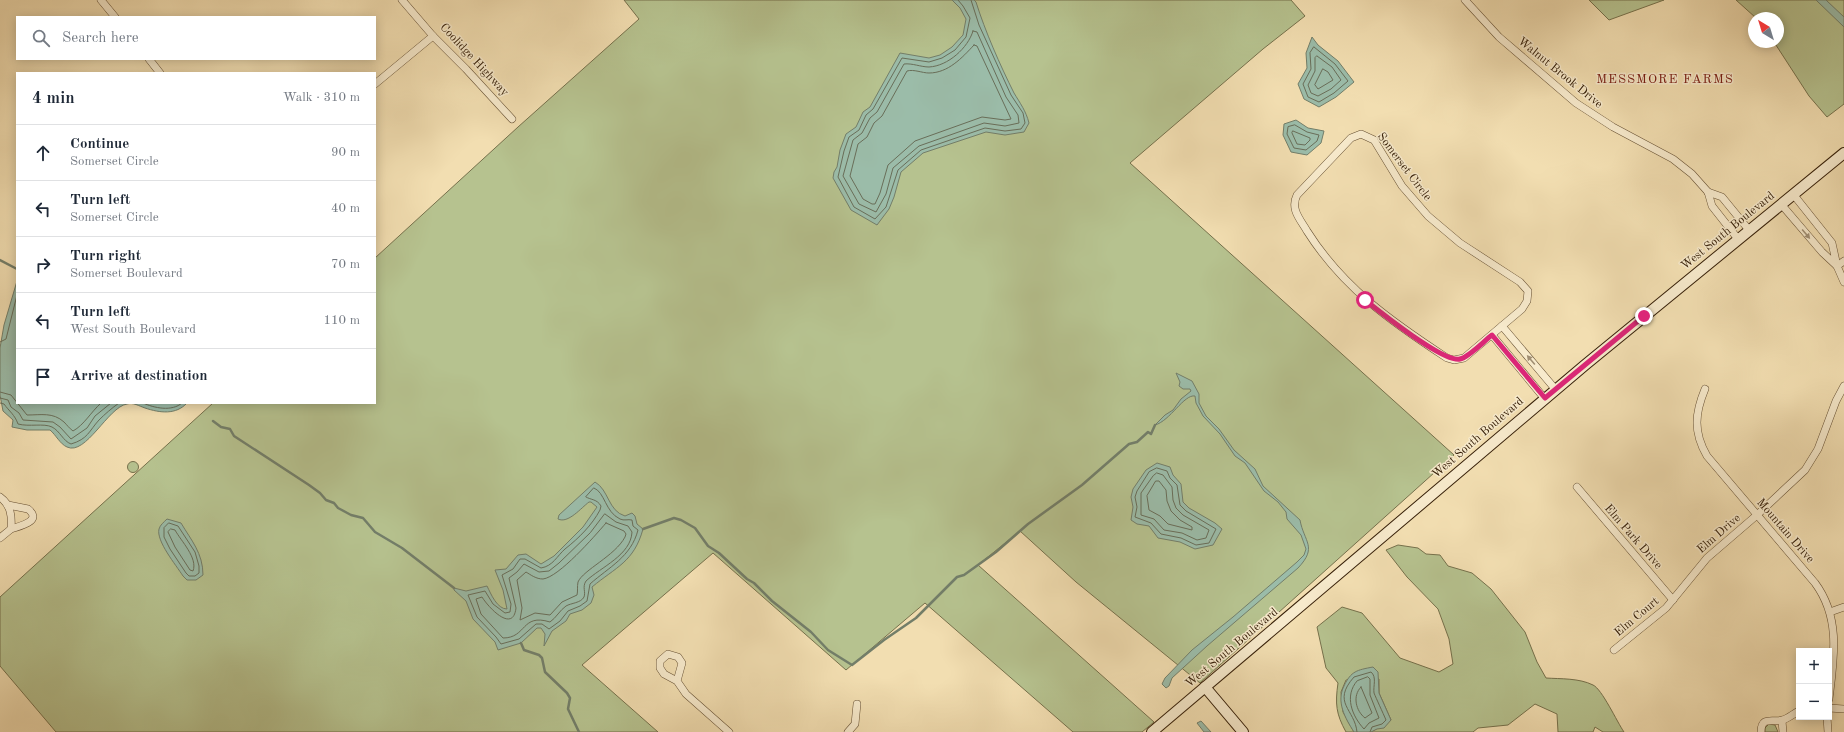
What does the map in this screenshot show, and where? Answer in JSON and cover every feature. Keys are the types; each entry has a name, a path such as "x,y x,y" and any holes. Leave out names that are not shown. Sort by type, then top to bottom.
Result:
{"main road":[{"name":"West South Boulevard","path":"1152,732 1545,398 1844,153"},
{"path":"1205,687 1243,732"}],"street":[{"path":"101,0 114,16"},
{"name":"Coolidge Highway","path":"402,0 433,36 512,119"},
{"name":"Walnut Brook Drive","path":"1465,0 1504,41 1576,103 1613,127 1684,167 1692,174 1708,192 1712,206 1738,239"},
{"path":"376,83 433,36"},
{"path":"149,60 159,72"},
{"name":"Somerset Circle","path":"1361,134 1374,140 1402,186 1428,216 1454,239 1524,285 1528,294 1526,305 1502,326 1464,358 1454,360 1447,358 1400,327 1365,300 1320,250 1294,209 1295,199 1351,138 1361,134"},
{"name":"Walnut Brook Drive","path":"1708,192 1722,197 1749,230"},
{"path":"1794,194 1832,243 1837,266 1844,282"},
{"path":"1781,204 1822,252 1837,266"},
{"path":"1721,218 1732,209"},
{"path":"1837,266 1844,261"},
{"path":"1502,326 1556,390"},
{"path":"1492,335 1545,398"},
{"name":"Elm Drive","path":"1674,600 1707,558 1757,515 1800,475 1810,463 1818,449 1836,401 1844,386"},
{"name":"Mountain Drive","path":"1705,388 1696,415 1696,432 1706,456 1815,582 1830,612 1834,629 1834,651 1831,684"},
{"name":"Elm Park Drive","path":"1577,487 1674,600"},
{"path":"0,497 8,505 11,517 10,529"},
{"path":"0,538 10,529 30,522 33,519 33,514 28,509 8,505"},
{"name":"Elm Court","path":"1614,650 1634,635 1674,600"},
{"path":"1830,612 1844,607"},
{"path":"677,681 686,694 729,732"},
{"path":"848,732 855,724 857,704"},
{"path":"1832,708 1844,709"},
{"path":"1761,732 1761,727 1768,720 1782,720 1796,712"},
{"path":"1782,720 1783,732"},
{"path":"1828,720 1828,732"}],"green space":[{"path":"624,0 1291,0 1305,16 1263,49 1130,163 1454,455 1200,683 1076,582 1020,531 978,565 1154,722 1142,732 1073,732 925,603 846,670 713,553 582,665 658,732 56,732 0,666 0,597 212,404 376,404 376,257 639,19"},
{"path":"1589,0 1664,0 1609,20"},
{"path":"1736,0 1844,0 1844,104 1827,117 1809,96 1778,48 1784,48 1784,12 1749,12"},
{"path":"131,462 135,462 137,463 137,471 131,472 128,469 128,465"},
{"path":"1398,545 1418,548 1426,554 1440,555 1448,566 1472,573 1491,589 1525,632 1537,662 1546,678 1576,680 1593,685 1605,699 1624,732 1603,732 1595,727 1593,732 1558,732 1557,714 1535,704 1508,725 1478,728 1473,732 1371,732 1391,720 1379,693 1379,679 1346,680 1341,692 1343,712 1354,732 1346,732 1340,720 1337,709 1338,683 1326,668 1317,627 1342,607 1362,613 1400,658 1439,672 1453,664 1449,639 1438,609 1407,577 1386,550"},
{"path":"1769,724 1775,725 1778,732 1765,732 1765,728"}],"water":[{"path":"952,0 974,0 976,2 998,60 1014,93 1025,111 1029,123 1024,132 1005,135 986,132 923,153 901,172 889,209 877,225 851,210 833,178 837,167 840,150 846,134 856,127 863,112 870,107 900,53 929,58 940,55 952,47 963,35 966,19 960,8"},
{"path":"1816,0 1826,0 1844,17 1844,27"},
{"path":"1312,37 1318,45 1338,61 1354,82 1336,97 1319,107 1304,99 1298,84 1307,68 1306,53"},
{"path":"1296,120 1308,128 1324,131 1321,143 1307,155 1291,152 1283,135 1284,124"},
{"path":"16,284 16,404 127,404 112,413 89,438 74,448 65,446 50,430 27,430 12,427 13,420 3,411 0,395 0,348 4,325"},
{"path":"1176,373 1192,381 1199,394 1199,403 1206,416 1219,429 1234,450 1255,469 1263,486 1300,520 1308,544 1308,549 1304,561 1298,568 1207,646 1172,678 1169,686 1166,688 1162,684 1165,678 1192,650 1297,562 1304,555 1306,549 1301,535 1287,519 1286,512 1278,502 1264,491 1245,463 1235,456 1220,434 1203,416 1196,403 1195,396 1186,399 1161,423 1155,425 1165,415 1173,410 1181,399 1191,391 1190,389 1183,389 1179,386 1180,382"},
{"path":"134,404 186,404 178,410 168,412 151,410"},
{"path":"1157,463 1170,467 1173,475 1181,484 1183,502 1189,508 1215,523 1222,529 1213,545 1195,549 1180,542 1158,538 1149,526 1137,524 1131,520 1133,507 1131,497 1133,489 1146,470"},
{"path":"595,482 603,490 615,510 625,516 632,513 635,516 637,524 643,529 635,549 623,563 592,587 594,595 591,603 582,610 570,614 566,621 552,631 544,646 545,634 541,628 537,628 521,643 498,650 495,642 473,619 466,601 454,590 454,588 466,591 487,586 497,604 500,607 507,609 503,590 495,570 506,569 518,555 526,554 541,564 554,556 583,527 597,507 589,502 574,515 566,519 558,519 559,515"},
{"path":"167,519 181,523 199,553 203,575 196,580 187,580 183,576 160,540 159,529"},
{"path":"1373,667 1378,672 1379,693 1391,720 1384,728 1371,732 1354,732 1341,704 1342,692 1352,674 1359,670"},
{"path":"1201,721 1211,732 1204,732 1197,723"}],"waterway":[{"path":"0,260 16,268"},
{"path":"213,421 221,427 230,429 234,436 309,485 320,493 326,500 334,503 338,508 351,515 363,518 375,532 402,548 454,588"},
{"path":"643,529 674,518 681,520 695,528 708,546 719,553 747,579 754,583 772,601 811,632 828,650 852,665 884,640 916,618 957,577 964,575 996,552 1028,524 1082,485 1129,444 1137,442 1148,432 1151,434 1155,425"},
{"path":"521,643 524,650 539,655 542,658 545,672 567,693 570,698 568,709 579,732"}],"district":[{"name":"MESSMORE FARMS","path":"1665,79"}],"route":[{"path":"1365,300 1400,327 1450,359 1454,360 1464,358 1492,335 1545,398 1644,316"}]}
